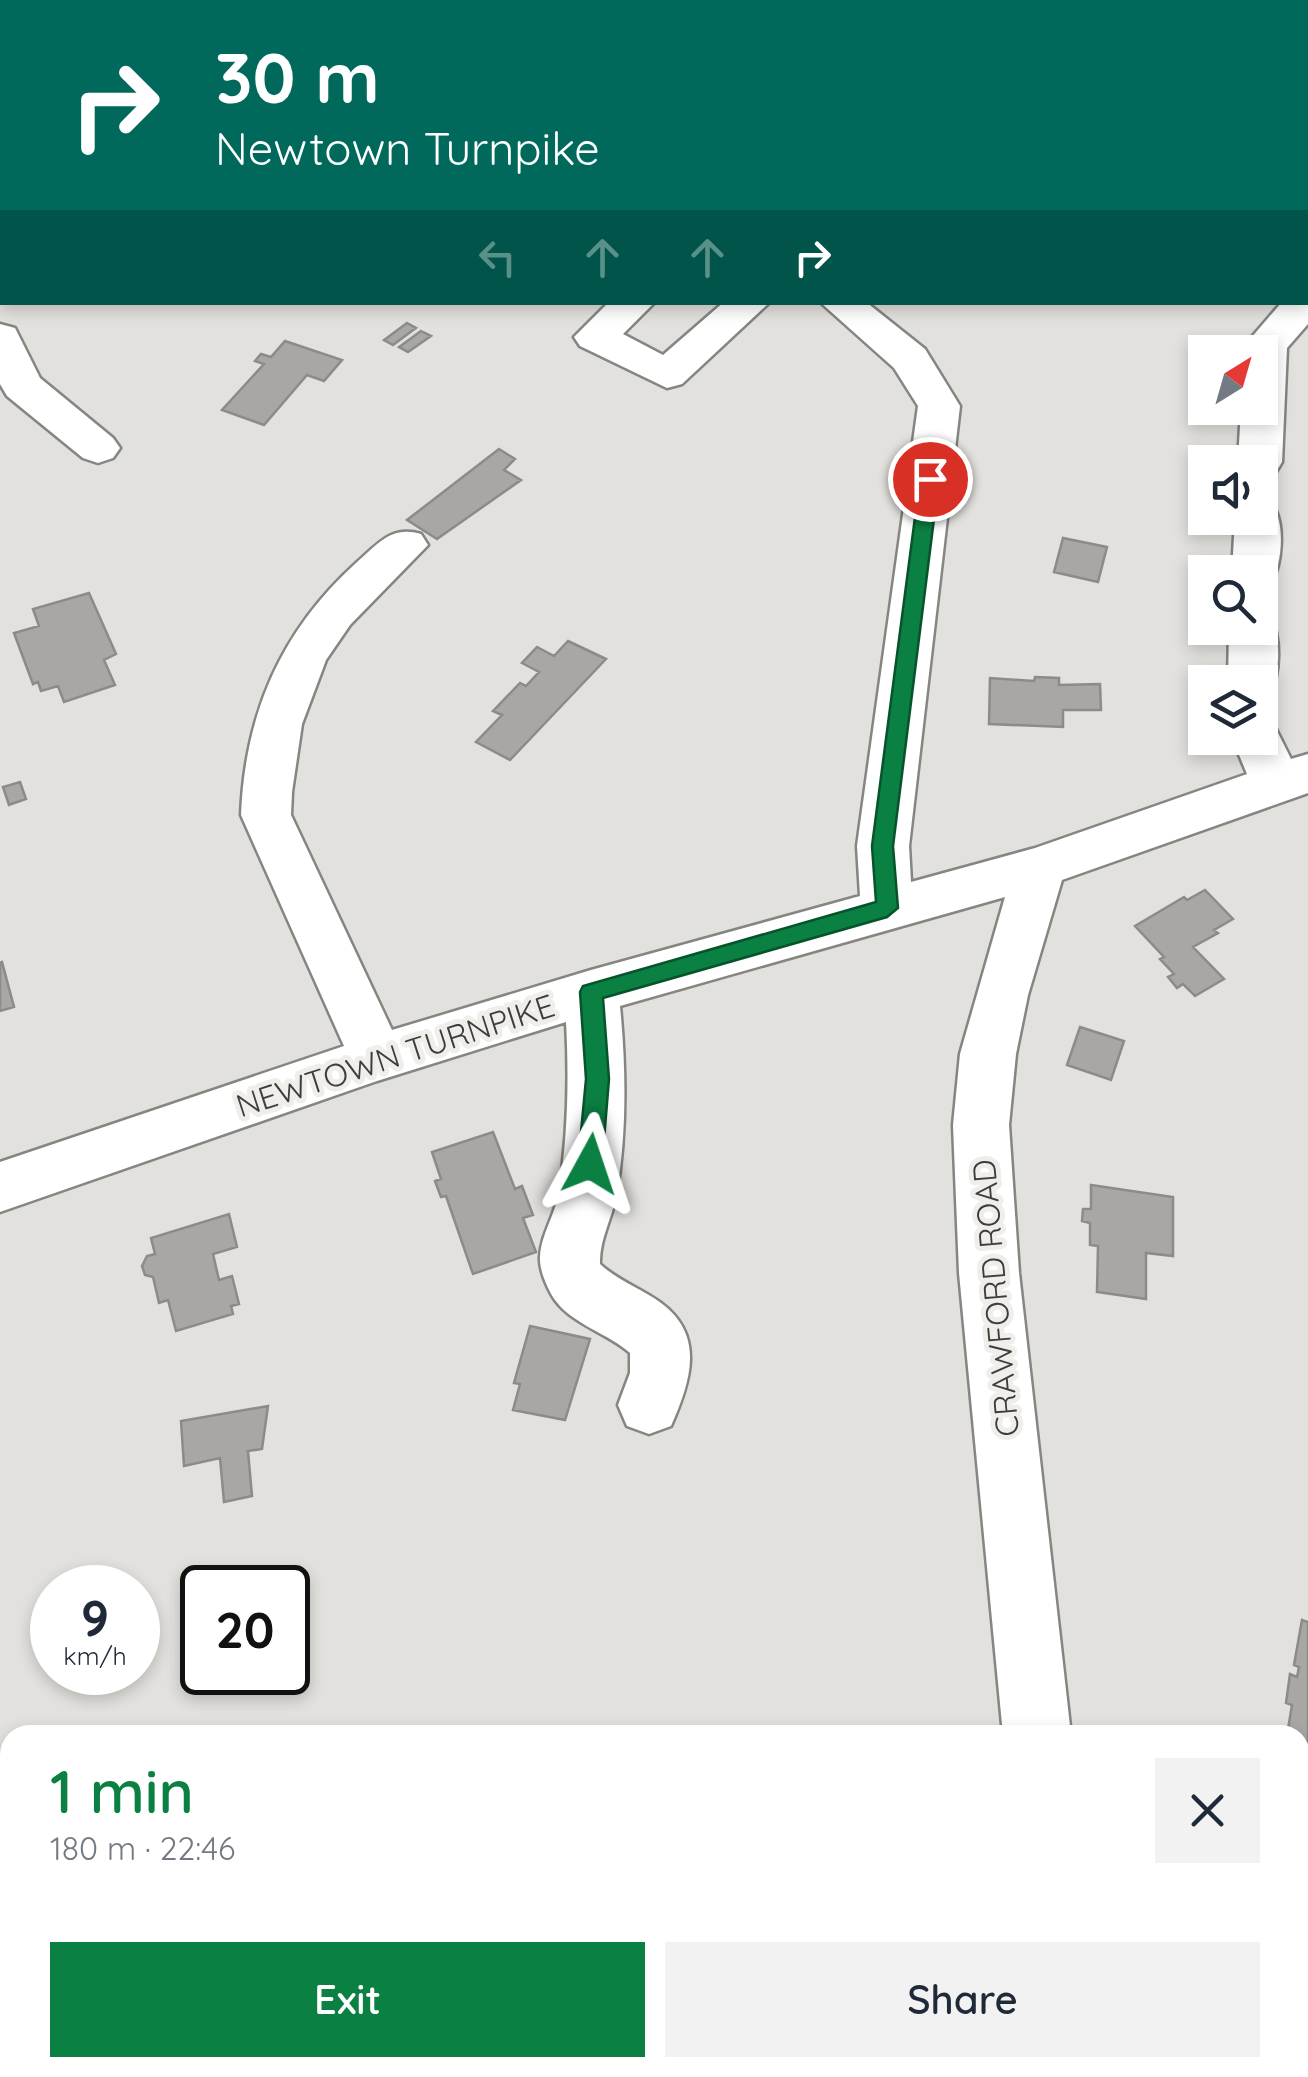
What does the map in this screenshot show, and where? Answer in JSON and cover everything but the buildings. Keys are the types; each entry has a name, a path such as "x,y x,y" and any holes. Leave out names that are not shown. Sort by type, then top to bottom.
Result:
{"street":[{"path":"632,305 595,337 667,374 747,305"},
{"path":"844,305 910,358"},
{"path":"887,908 882,846 939,406 910,358 893,305"},
{"path":"1261,445 1266,345 1303,305"},
{"path":"0,337 22,386 98,448"},
{"path":"376,1058 266,815 266,784 288,691 315,638 405,546"},
{"path":"1272,755 1292,779"},
{"name":"NEWTOWN TURNPIKE","path":"0,1187 376,1058 591,992 1040,867 1292,779"},
{"name":"CRAWFORD ROAD","path":"1036,1725 989,1273 981,1125 988,1054 1001,995 1040,867"},
{"path":"591,992 598,1079 587,1196 570,1253 570,1270 579,1284 643,1324 661,1345 662,1369 649,1405"}],"route":[{"path":"590,1164 598,1079 591,992 887,908 882,846 930,479"}]}
